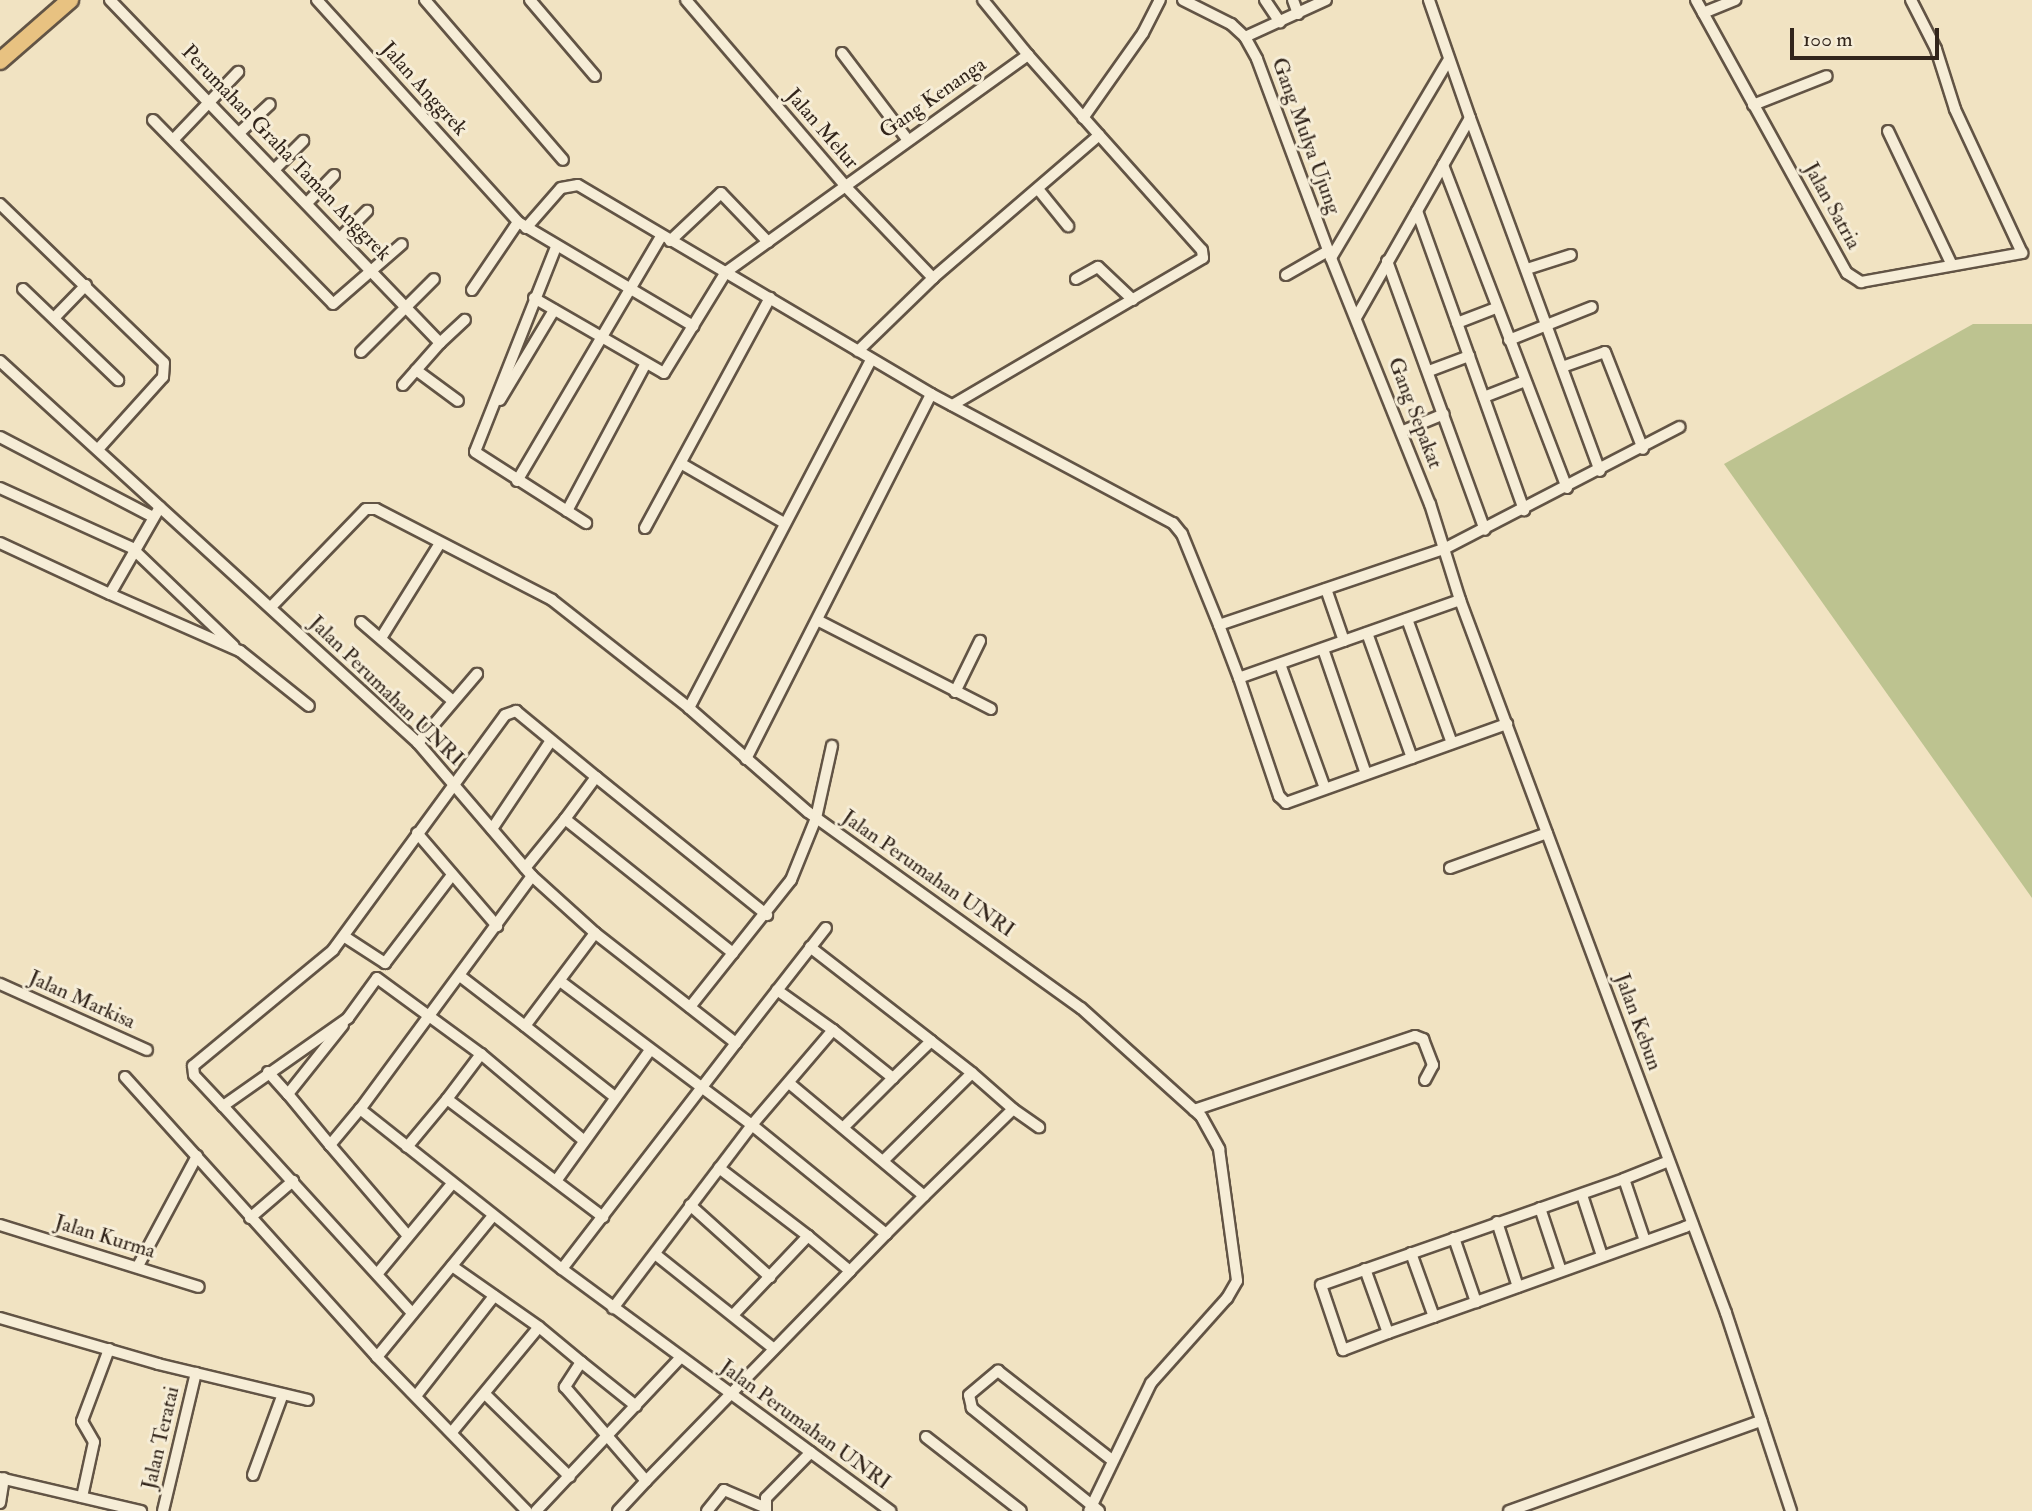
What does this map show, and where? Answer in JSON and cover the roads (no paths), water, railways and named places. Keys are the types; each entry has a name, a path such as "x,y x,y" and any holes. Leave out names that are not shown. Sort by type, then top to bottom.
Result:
{"highway":[{"path":"0,61 70,0"}],"street":[{"name":"Perumahan Graha Taman Anggrek","path":"110,0 437,339"},
{"name":"Jalan Anggrek","path":"317,0 522,225 693,326"},
{"path":"425,0 564,160"},
{"path":"530,0 595,76"},
{"name":"Jalan Melur","path":"686,0 846,187 933,278"},
{"path":"951,405 1199,263 1203,253 1028,55 983,0"},
{"path":"1083,118 1137,42 1160,0"},
{"path":"1183,0 1222,17 1245,37 1326,0"},
{"path":"1265,0 1280,22"},
{"path":"1293,0 1298,14"},
{"path":"1429,0 1448,61 1565,366 1600,471"},
{"name":"Jalan Satria","path":"1696,0 1852,278 1861,282 2022,253 1955,109 1936,49 1911,0"},
{"path":"1703,13 1736,0"},
{"name":"Gang Mulya Ujung","path":"1245,37 1329,255 1357,316"},
{"path":"842,53 907,139"},
{"name":"Gang Kenanga","path":"726,272 846,187 907,139 1028,55"},
{"path":"1286,275 1329,255 1448,61"},
{"path":"174,139 238,72"},
{"path":"1753,105 1827,76"},
{"path":"239,133 270,104"},
{"path":"1357,316 1470,118"},
{"path":"153,120 333,304 402,244"},
{"path":"1888,131 1952,265"},
{"path":"858,351 933,278 1099,135"},
{"path":"275,169 303,141"},
{"path":"1443,165 1566,488"},
{"path":"307,203 334,175"},
{"path":"472,290 522,225 561,188 571,183 931,394 1173,523 1182,534 1219,625 1281,800 1286,803 1507,724"},
{"path":"1038,189 1068,226"},
{"path":"517,481 629,290 666,239 721,194 768,242"},
{"path":"0,204 145,341 165,369 163,377 99,448"},
{"path":"341,237 367,211"},
{"path":"1417,211 1524,510"},
{"path":"556,247 475,453 586,523"},
{"path":"1527,269 1571,255"},
{"path":"1387,261 1485,530"},
{"path":"1076,279 1098,267 1133,300"},
{"path":"534,298 661,373 667,371 726,272"},
{"path":"360,352 434,279"},
{"path":"56,317 86,285"},
{"path":"23,289 56,317 118,380"},
{"path":"645,528 770,298"},
{"path":"1509,340 1592,307"},
{"path":"1457,323 1496,308"},
{"path":"488,418 554,310"},
{"name":"Gang Sepakat","path":"1357,316 1446,548"},
{"path":"403,385 437,339 465,320"},
{"path":"1565,366 1605,352 1643,449"},
{"path":"1429,371 1469,356"},
{"path":"689,708 871,359"},
{"name":"Jalan Perumahan UNRI","path":"0,361 99,448 418,743 529,872 595,933 736,1043"},
{"path":"567,511 645,365"},
{"path":"416,370 458,401"},
{"path":"1484,397 1525,381"},
{"path":"746,759 819,621 931,394"},
{"path":"1403,431 1444,414"},
{"path":"1219,625 1446,548 1643,449 1679,427"},
{"path":"0,437 153,517"},
{"path":"682,464 784,523"},
{"path":"0,488 132,548 240,651 309,706"},
{"path":"110,594 132,548 160,507"},
{"name":"Jalan Perumahan UNRI","path":"271,607 366,509 376,509 439,545 552,600 689,708 816,818 1061,992 1208,1124 1219,1149 1237,1281 1227,1298 1161,1368 1112,1460 1094,1509"},
{"path":"0,543 240,651"},
{"path":"381,638 439,545"},
{"name":"Jalan Kebun","path":"1446,548 1460,600 1692,1224 1791,1511"},
{"path":"1325,589 1344,641"},
{"path":"1240,678 1460,600"},
{"path":"1407,619 1452,743"},
{"path":"819,621 991,709"},
{"path":"361,622 453,701"},
{"path":"1367,633 1412,758"},
{"path":"955,691 980,642"},
{"path":"1322,649 1366,774"},
{"path":"1280,664 1325,788"},
{"path":"418,743 477,674"},
{"path":"412,1313 194,1075 193,1066 303,979 345,937 417,833 510,711 767,915"},
{"path":"492,829 550,742"},
{"path":"691,1007 767,915 791,880 816,818 832,746"},
{"path":"330,1145 497,926 529,872 596,777"},
{"path":"565,819 733,953"},
{"path":"417,833 497,926"},
{"path":"1450,868 1547,833"},
{"path":"288,1094 348,1018 452,875"},
{"path":"562,1269 826,928"},
{"path":"525,1026 595,933"},
{"path":"345,937 386,964"},
{"path":"810,947 1039,1127"},
{"path":"460,976 615,1097"},
{"path":"377,978 430,1014 481,1054 583,1140"},
{"path":"560,981 751,1125 886,1234"},
{"name":"Jalan Markisa","path":"0,984 147,1050"},
{"path":"777,990 833,1030 892,1078"},
{"path":"223,1106 348,1018"},
{"path":"613,1308 751,1125 833,1030"},
{"path":"1194,1110 1415,1036 1423,1039 1433,1065 1425,1080"},
{"path":"845,1126 931,1041"},
{"path":"556,1181 650,1050"},
{"path":"407,1147 481,1054"},
{"path":"268,1072 408,1236"},
{"path":"885,1160 972,1073"},
{"path":"125,1077 377,1357 453,1432 527,1511"},
{"path":"789,1083 845,1126 925,1196"},
{"path":"447,1099 603,1217"},
{"name":"Jalan Perumahan UNRI","path":"360,1109 492,1217 729,1395 890,1511"},
{"path":"618,1511 886,1234 1013,1109"},
{"path":"138,1266 197,1156"},
{"path":"1669,1161 1582,1195 1321,1284 1341,1348 1692,1224"},
{"path":"719,1168 850,1271"},
{"path":"1624,1179 1645,1241"},
{"path":"250,1218 293,1181"},
{"path":"377,1273 451,1185"},
{"path":"1582,1195 1602,1256"},
{"path":"690,1205 770,1277"},
{"path":"1540,1208 1561,1271"},
{"path":"377,1357 492,1217"},
{"path":"1497,1222 1518,1287"},
{"name":"Jalan Kurma","path":"0,1225 199,1287"},
{"path":"734,1314 808,1236"},
{"path":"1454,1238 1476,1302"},
{"path":"1411,1253 1434,1317"},
{"path":"655,1254 734,1314 774,1349"},
{"path":"452,1266 539,1327 636,1406"},
{"path":"1365,1269 1388,1333"},
{"path":"416,1396 494,1296"},
{"path":"0,1318 196,1373 308,1400"},
{"path":"453,1432 539,1327"},
{"path":"82,1497 94,1442 82,1421 109,1349"},
{"path":"536,1511 680,1358"},
{"path":"582,1362 565,1390 646,1481"},
{"path":"1094,1509 972,1408 969,1395 998,1371 1112,1460"},
{"name":"Jalan Teratai","path":"163,1511 196,1373"},
{"path":"253,1475 283,1394"},
{"path":"486,1395 570,1477"},
{"path":"1509,1511 1761,1421"},
{"path":"926,1437 1021,1511"},
{"path":"707,1511 724,1490 765,1509 766,1498 811,1452"},
{"path":"0,1503 2,1478 141,1511"}]}
